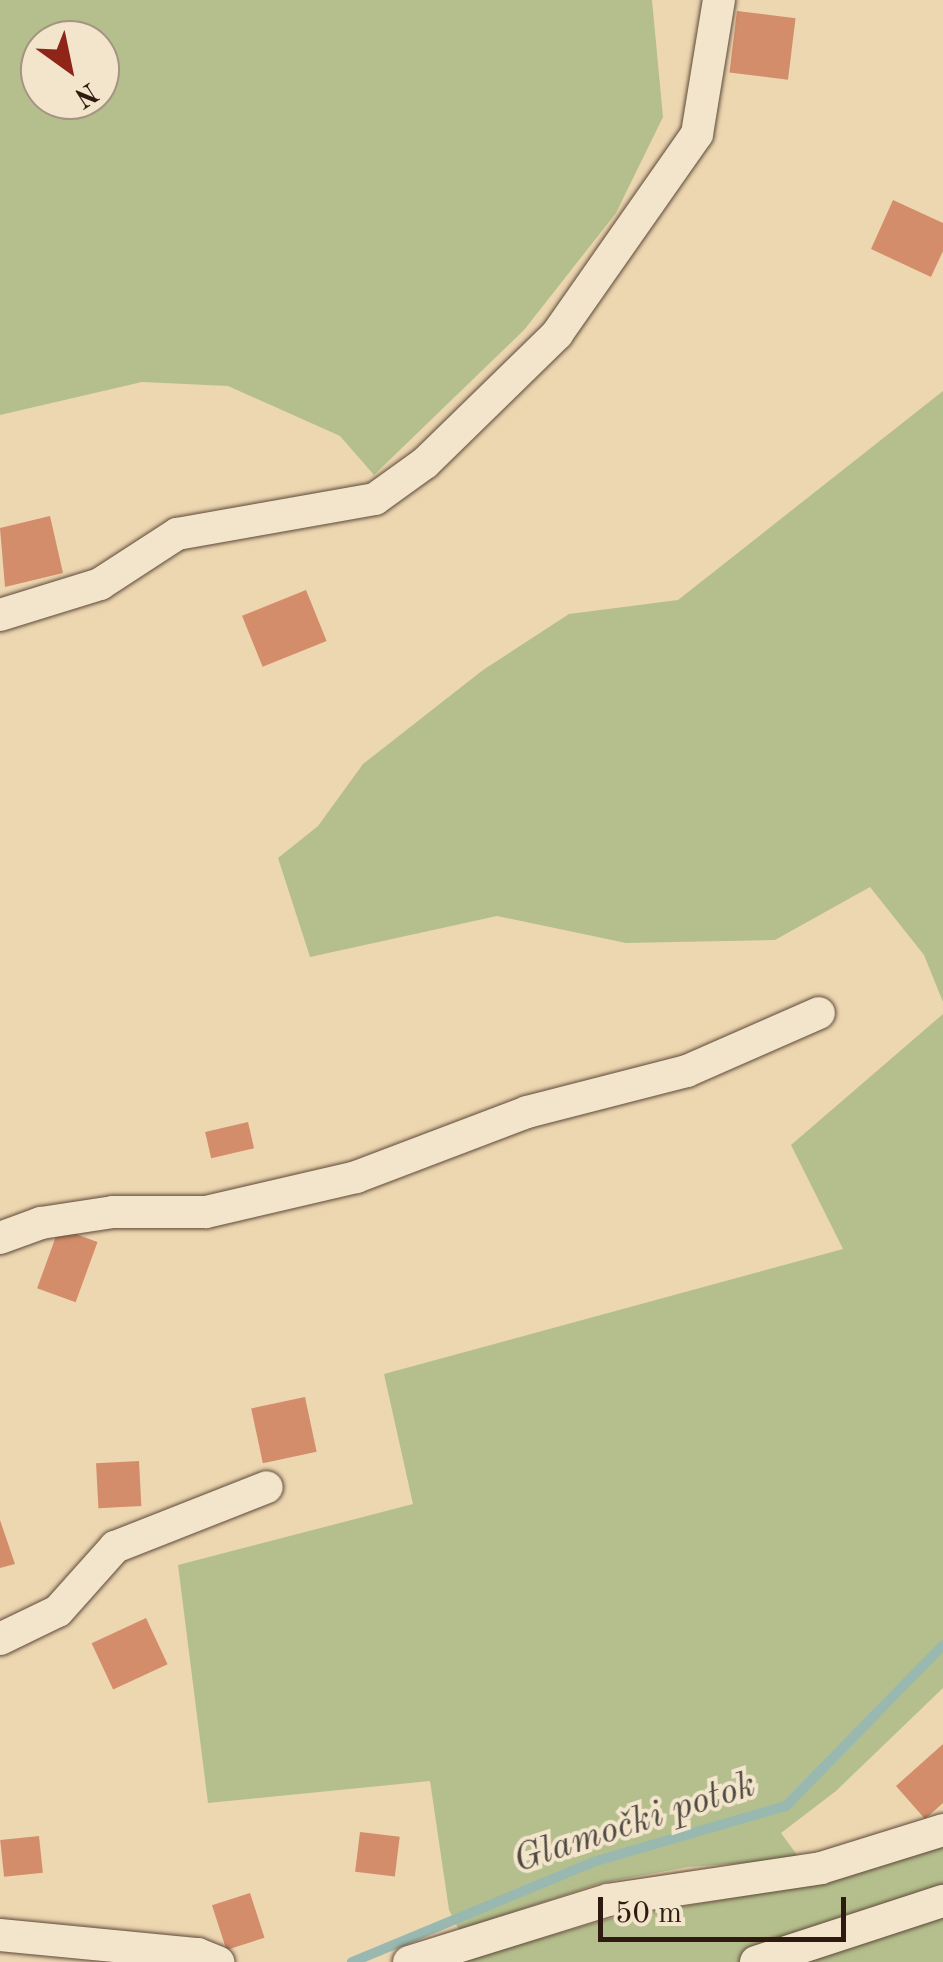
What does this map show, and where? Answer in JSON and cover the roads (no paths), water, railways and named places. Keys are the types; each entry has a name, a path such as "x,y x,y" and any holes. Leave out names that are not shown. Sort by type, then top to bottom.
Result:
{"street":[{"path":"0,615 100,584 177,534 375,500 425,463 557,334 697,134 718,0"},
{"path":"0,1238 41,1223 113,1212 206,1212 356,1177 527,1112 687,1071 819,1014"},
{"path":"0,1640 58,1611 115,1547 267,1487"},
{"path":"409,1962 516,1924 608,1900 820,1868 943,1830"},
{"path":"756,1962 943,1901"},
{"path":"0,1935 198,1954 218,1962"}],"waterway":[{"name":"Glamočki potok","path":"352,1962 593,1862 786,1806 943,1645"}]}
